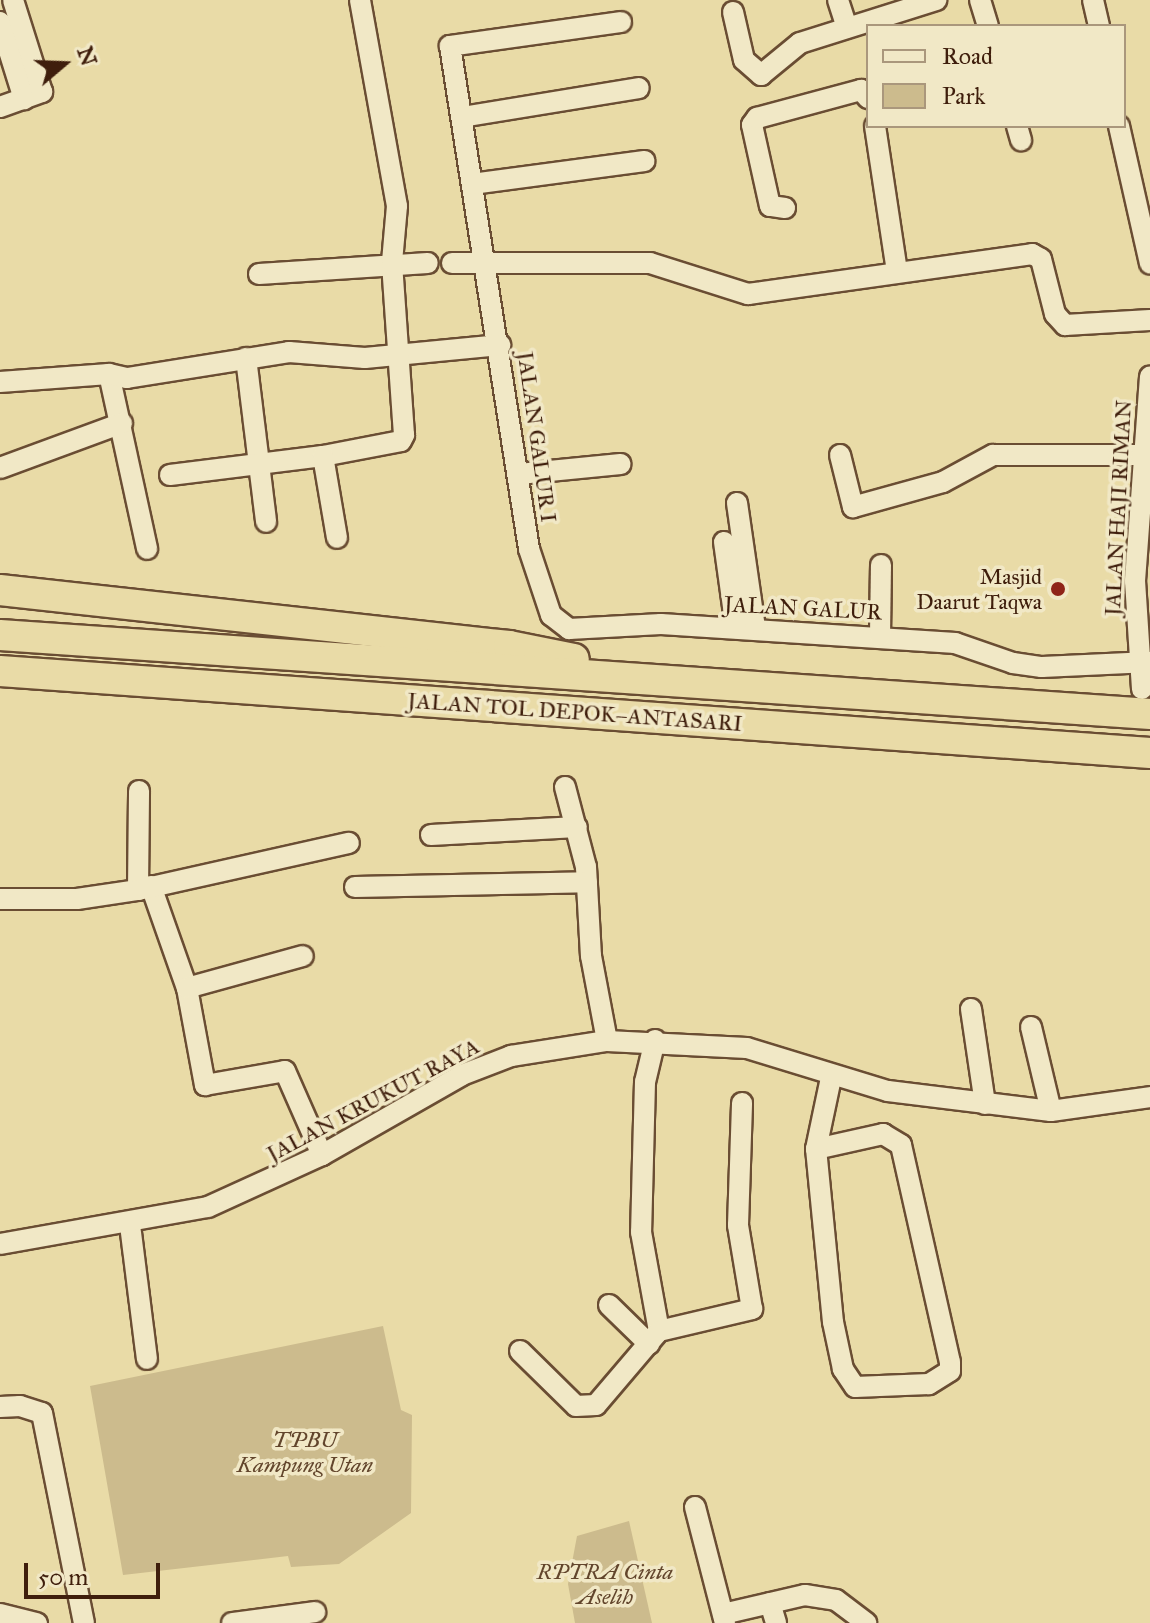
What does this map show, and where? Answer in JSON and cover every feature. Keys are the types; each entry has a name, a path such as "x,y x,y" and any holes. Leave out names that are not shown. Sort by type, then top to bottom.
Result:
{"highway":[{"path":"0,590 509,646 684,683"},
{"name":"JALAN TOL DEPOK–ANTASARI","path":"0,635 684,683 1146,701"},
{"name":"JALAN TOL DEPOK–ANTASARI","path":"0,671 1150,753"}],"street":[{"path":"13,0 33,95"},
{"path":"170,475 323,456 404,438 392,262 397,206 360,0"},
{"path":"838,0 847,28"},
{"path":"733,12 744,60 761,75 800,43 912,3 936,0"},
{"path":"980,0 987,24"},
{"path":"1093,0 1099,24"},
{"path":"0,22 33,95"},
{"name":"JALAN GALUR I","path":"551,615 529,549 500,345 450,46 621,22"},
{"path":"462,117 639,88"},
{"path":"785,208 770,206 752,125 757,118 861,90 866,96"},
{"path":"0,107 33,95"},
{"path":"875,128 897,272"},
{"path":"1119,128 1150,264"},
{"path":"472,184 644,161"},
{"path":"452,263 650,263 748,294 1032,254 1041,259 1059,322 1150,320"},
{"path":"259,274 392,262 428,263"},
{"path":"0,382 109,374 127,378 295,352 365,358 398,351 500,345"},
{"path":"246,358 256,465 266,522"},
{"path":"109,374 147,549"},
{"name":"JALAN HAJI RIMAN","path":"1146,701 1142,455 1148,431 1150,377"},
{"path":"0,468 122,423"},
{"path":"840,455 853,507 943,482 993,455 1142,455"},
{"path":"323,456 337,538"},
{"path":"519,474 621,464"},
{"path":"737,503 745,628"},
{"path":"724,542 745,628"},
{"path":"880,636 881,565"},
{"name":"JALAN GALUR","path":"551,615 569,629 579,630 661,624 880,636 955,643 1013,663 1042,667 1144,664"},
{"path":"565,787 577,827 587,882 591,956 607,1041"},
{"path":"139,791 145,888 187,988 205,1085 285,1071 322,1155"},
{"path":"431,835 577,827"},
{"path":"0,899 77,899 145,888 349,843"},
{"path":"355,887 587,882"},
{"path":"187,988 303,956"},
{"path":"971,1009 985,1104"},
{"path":"1031,1027 1051,1111"},
{"path":"654,1338 641,1232 645,1082 655,1040"},
{"name":"JALAN KRUKUT RAYA","path":"0,1244 130,1225 246,1194 322,1155 462,1075 511,1056 607,1041 655,1040 747,1048 831,1078 985,1104 1051,1111 1150,1097"},
{"path":"816,1149 883,1134 901,1145 950,1362 950,1371 929,1384 855,1387 843,1369 833,1322 816,1149 831,1078"},
{"path":"520,1351 576,1406 596,1405 654,1338 752,1309 738,1225 742,1103"},
{"path":"130,1225 147,1359"},
{"path":"609,1305 654,1338"},
{"path":"0,1407 20,1406 42,1413 84,1623"},
{"path":"695,1507 724,1619 773,1613 805,1595 836,1600 866,1623"},
{"path":"232,1623 315,1612"},
{"path":"0,1614 37,1623"}],"green space":[{"name":"TPBU Kampung Utan","path":"383,1326 401,1410 412,1415 411,1513 339,1564 291,1567 288,1556 123,1575 90,1386"},
{"name":"RPTRA Cinta Aselih","path":"629,1521 652,1623 575,1623 568,1584 577,1536"}],"place":[{"name":"Masjid Daarut Taqwa","path":"1058,589"}]}
